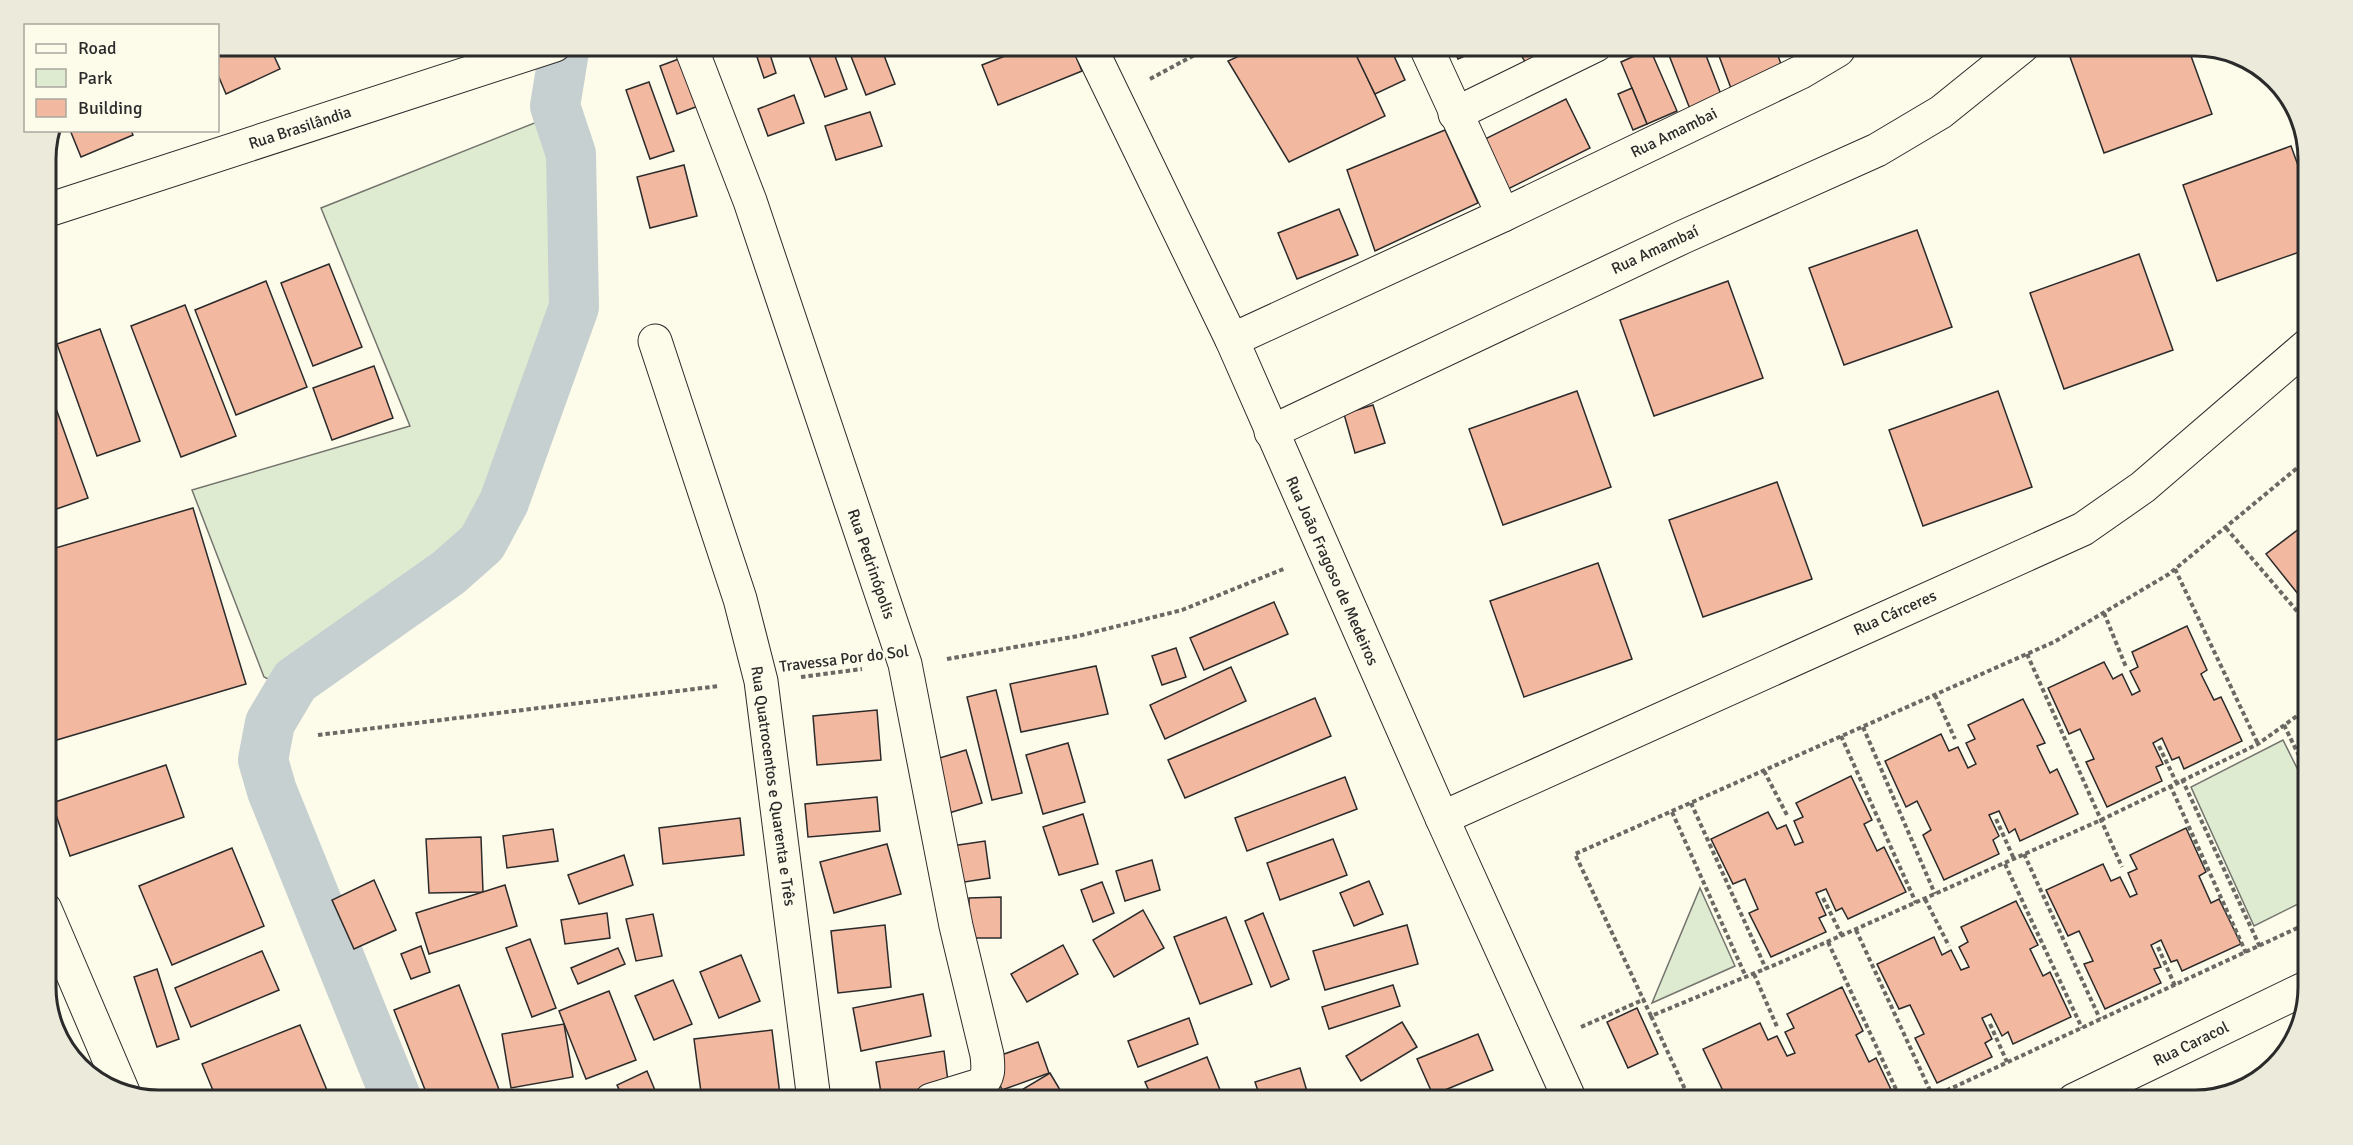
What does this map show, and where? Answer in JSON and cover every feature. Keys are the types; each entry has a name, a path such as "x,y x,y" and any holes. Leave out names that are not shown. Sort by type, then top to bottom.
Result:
{"street":[{"name":"Rua Brasilândia","path":"56,207 520,56"},
{"name":"Rua Pedrinópolis","path":"694,56 750,201 905,664 956,926 987,1055 989,1072 986,1080 969,1090"},
{"name":"Rua João Fragoso de Medeiros","path":"1094,56 1232,340 1270,432 1565,1090"},
{"path":"1430,56 1503,215"},
{"path":"1455,114 1574,56"},
{"name":"Rua Amambai","path":"1232,340 1503,215 1801,72 1828,56"},
{"name":"Rua Amambaí","path":"1270,432 1672,242 1876,150 1941,112 2011,56"},
{"name":"Rua Quatrocentos e Quarenta e Três","path":"655,341 740,599 761,681 813,1090"},
{"name":"Rua Cárceres","path":"1442,818 2083,529 2143,487 2297,354"},
{"path":"56,935 118,1081"},
{"name":"Rua Caracol","path":"2095,1090 2297,992"}],"path":[{"path":"1114,98 1192,56"},
{"path":"1685,1090 1645,999 1575,854 2027,654 2104,613 2175,569 2297,468"},
{"path":"2226,528 2298,612"},
{"name":"Travessa Por do Sol","path":"318,735 905,664 1078,636 1182,610 1324,552"},
{"path":"2175,569 2258,744"},
{"path":"2104,613 2126,667"},
{"path":"2027,654 2122,867"},
{"path":"1935,695 1955,739"},
{"path":"1651,1016 1857,930 2101,820 2258,744 2298,715"},
{"path":"2284,725 2298,753"},
{"path":"1863,727 1935,894"},
{"path":"1841,736 1916,903"},
{"path":"2159,746 2176,782"},
{"path":"2295,748 2298,752"},
{"path":"1764,771 1788,817"},
{"path":"2182,779 2260,947"},
{"path":"2170,786 2246,953"},
{"path":"1691,803 1766,969"},
{"path":"1672,812 1746,977"},
{"path":"1996,819 2014,859"},
{"path":"2024,854 2100,1019"},
{"path":"2005,864 2082,1028"},
{"path":"1823,898 1842,936"},
{"path":"1925,899 1949,946"},
{"path":"1948,1090 2298,928"},
{"path":"1857,930 1930,1090"},
{"path":"1828,942 1896,1090"},
{"path":"2158,946 2175,986"},
{"path":"1754,974 1778,1029"},
{"path":"1544,1043 1645,999"},
{"path":"1990,1024 2007,1062"}],"green space":[{"path":"542,120 575,245 560,345 491,544 358,637 295,692 264,677 192,490 410,426 321,208"},
{"path":"2283,740 2298,769 2298,904 2254,926 2191,787"},
{"path":"1700,888 1735,966 1652,1003"}],"building":[{"path":"219,56 274,56 280,69 226,94 219,77"},
{"path":"757,56 771,56 776,73 764,78"},
{"path":"809,56 835,56 847,89 825,97"},
{"path":"851,56 884,56 895,84 866,95"},
{"path":"1005,56 1076,56 1082,71 998,105 982,65"},
{"path":"1239,56 1357,56 1385,116 1289,162 1228,61"},
{"path":"1394,56 1405,80 1375,94 1357,57"},
{"path":"1522,56 1545,56 1527,65"},
{"path":"1634,56 1653,56 1677,111 1647,124 1621,62"},
{"path":"1669,56 1706,56 1722,97 1690,109"},
{"path":"1719,56 1778,56 1784,72 1732,91"},
{"path":"2191,56 2212,114 2104,153 2070,57"},
{"path":"684,57 701,105 677,114 660,66"},
{"path":"649,82 674,151 650,159 626,90"},
{"path":"1632,88 1647,124 1633,130 1618,94"},
{"path":"794,95 804,123 768,136 758,109"},
{"path":"1566,99 1590,148 1508,189 1483,140"},
{"path":"870,112 882,146 836,160 825,126"},
{"path":"1445,130 1478,203 1375,251 1347,170"},
{"path":"71,132 132,132 133,135 81,157"},
{"path":"2291,146 2297,163 2297,253 2217,281 2183,185"},
{"path":"684,165 697,216 650,228 637,177"},
{"path":"1339,209 1358,255 1297,279 1278,233"},
{"path":"1917,230 1952,327 1844,365 1809,268"},
{"path":"2139,254 2173,350 2064,389 2030,293"},
{"path":"329,264 362,347 313,366 281,283"},
{"path":"266,281 307,387 236,415 195,310"},
{"path":"1728,281 1763,378 1654,416 1620,320"},
{"path":"185,305 236,436 181,457 131,326"},
{"path":"100,329 140,441 97,456 57,344"},
{"path":"374,366 393,418 332,440 313,388"},
{"path":"1577,391 1611,487 1503,525 1469,429"},
{"path":"1998,391 2032,487 1923,526 1889,430"},
{"path":"1373,405 1385,443 1355,453 1344,414"},
{"path":"56,408 88,498 56,509"},
{"path":"1777,482 1812,579 1703,617 1669,520"},
{"path":"193,508 246,684 56,740 56,548"},
{"path":"2297,530 2298,593 2266,554"},
{"path":"1598,563 1632,659 1524,697 1490,601"},
{"path":"1274,602 1288,634 1204,670 1190,638"},
{"path":"2187,626 2207,670 2201,674 2214,700 2221,697 2242,741 2184,769 2179,757 2172,760 2162,738 2153,743 2163,764 2156,767 2162,781 2107,807 2086,762 2094,759 2080,729 2069,734 2048,688 2104,662 2113,679 2122,674 2132,695 2140,691 2130,671 2138,667 2132,652"},
{"path":"1176,648 1186,677 1162,685 1152,656"},
{"path":"1096,666 1108,714 1021,732 1010,684"},
{"path":"1231,667 1246,701 1165,739 1150,705"},
{"path":"996,690 1022,793 992,800 967,697"},
{"path":"1315,698 1331,736 1185,798 1168,760"},
{"path":"2023,699 2045,743 2037,746 2050,773 2057,769 2078,814 2020,841 2015,829 2009,833 1999,811 1989,815 1999,836 1993,840 1999,854 1944,880 1923,835 1931,830 1917,801 1906,807 1885,761 1941,734 1949,751 1958,747 1968,768 1976,764 1966,743 1975,739 1968,725"},
{"path":"877,710 881,760 817,765 813,716"},
{"path":"1068,743 1085,802 1043,814 1026,755"},
{"path":"966,750 982,803 949,813 933,760"},
{"path":"166,765 184,817 70,856 56,815 56,802"},
{"path":"1851,776 1872,820 1864,824 1877,851 1884,847 1906,892 1848,919 1842,908 1836,911 1826,889 1816,893 1826,915 1819,918 1826,932 1771,957 1749,913 1758,909 1745,879 1733,884 1711,839 1768,812 1777,829 1786,825 1795,845 1803,842 1794,821 1803,817 1796,803"},
{"path":"1345,777 1357,809 1247,851 1235,818"},
{"path":"877,797 880,831 808,837 805,804"},
{"path":"1083,814 1098,864 1059,875 1043,827"},
{"path":"740,818 744,855 663,864 659,828"},
{"path":"2186,828 2206,872 2199,876 2211,903 2219,899 2241,944 2182,971 2177,960 2171,962 2161,940 2151,945 2161,967 2154,969 2161,983 2105,1009 2084,964 2093,961 2079,931 2068,936 2046,890 2103,864 2111,881 2120,877 2130,897 2137,894 2128,873 2137,869 2130,855"},
{"path":"553,829 558,861 507,868 503,836"},
{"path":"481,837 483,892 429,893 426,839"},
{"path":"1333,839 1347,875 1280,900 1267,863"},
{"path":"985,841 990,878 958,883 952,846"},
{"path":"887,844 901,894 834,913 820,862"},
{"path":"232,848 264,926 172,965 139,886"},
{"path":"624,855 633,885 579,904 568,875"},
{"path":"1152,860 1160,890 1125,901 1116,871"},
{"path":"374,880 396,930 354,949 332,900"},
{"path":"1369,881 1383,914 1354,926 1340,893"},
{"path":"1102,882 1114,913 1093,922 1081,890"},
{"path":"505,885 517,926 429,954 416,913"},
{"path":"1001,897 1001,938 969,938 969,898"},
{"path":"2016,901 2038,945 2030,949 2043,976 2050,972 2071,1017 2013,1044 2008,1032 2002,1036 1991,1014 1982,1018 1992,1039 1985,1043 1992,1057 1937,1083 1915,1038 1924,1034 1910,1005 1899,1009 1877,964 1934,937 1942,955 1951,950 1961,970 1969,967 1959,947 1968,942 1961,927"},
{"path":"1143,910 1164,948 1114,977 1093,940"},
{"path":"607,913 610,938 565,944 561,920"},
{"path":"1263,913 1289,979 1271,987 1245,921"},
{"path":"653,914 662,956 636,961 626,919"},
{"path":"1226,917 1252,984 1200,1004 1174,937"},
{"path":"885,925 891,987 838,993 831,931"},
{"path":"1407,925 1418,964 1325,990 1313,951"},
{"path":"530,939 556,1008 532,1017 506,948"},
{"path":"1063,945 1078,974 1027,1002 1011,974"},
{"path":"421,946 430,972 411,979 401,954"},
{"path":"618,948 625,964 578,984 571,968"},
{"path":"262,951 279,990 191,1027 175,988"},
{"path":"741,955 760,1001 719,1018 700,972"},
{"path":"157,969 179,1039 157,1047 134,977"},
{"path":"673,980 692,1024 654,1040 635,996"},
{"path":"459,985 499,1090 425,1090 394,1010"},
{"path":"1393,985 1400,1006 1329,1029 1322,1007"},
{"path":"1842,987 1863,1031 1856,1035 1869,1062 1876,1058 1891,1090 1723,1090 1703,1049 1760,1023 1768,1040 1777,1036 1787,1056 1795,1053 1785,1032 1794,1028 1787,1014"},
{"path":"609,991 636,1060 586,1079 559,1011"},
{"path":"923,994 931,1036 861,1051 853,1008"},
{"path":"1637,1008 1658,1054 1628,1068 1607,1022"},
{"path":"1189,1018 1198,1044 1138,1067 1128,1041"},
{"path":"1402,1022 1417,1047 1361,1081 1346,1056"},
{"path":"564,1024 573,1077 511,1088 502,1034"},
{"path":"300,1025 327,1090 213,1090 202,1064"},
{"path":"772,1030 779,1090 701,1090 694,1039"},
{"path":"1478,1034 1493,1070 1445,1090 1431,1090 1417,1059"},
{"path":"1038,1042 1049,1073 1002,1090 990,1059"},
{"path":"944,1051 949,1089 881,1090 876,1062"},
{"path":"1207,1057 1220,1090 1149,1090 1145,1082"},
{"path":"1300,1068 1307,1090 1258,1090 1255,1082"},
{"path":"647,1071 655,1090 619,1090 617,1085"},
{"path":"1050,1073 1060,1090 1022,1090"}],"waterway":[{"path":"393,1090 272,791 263,760 270,723 295,681 448,573 482,543 504,502 574,307 571,154 555,106 563,56"}]}
